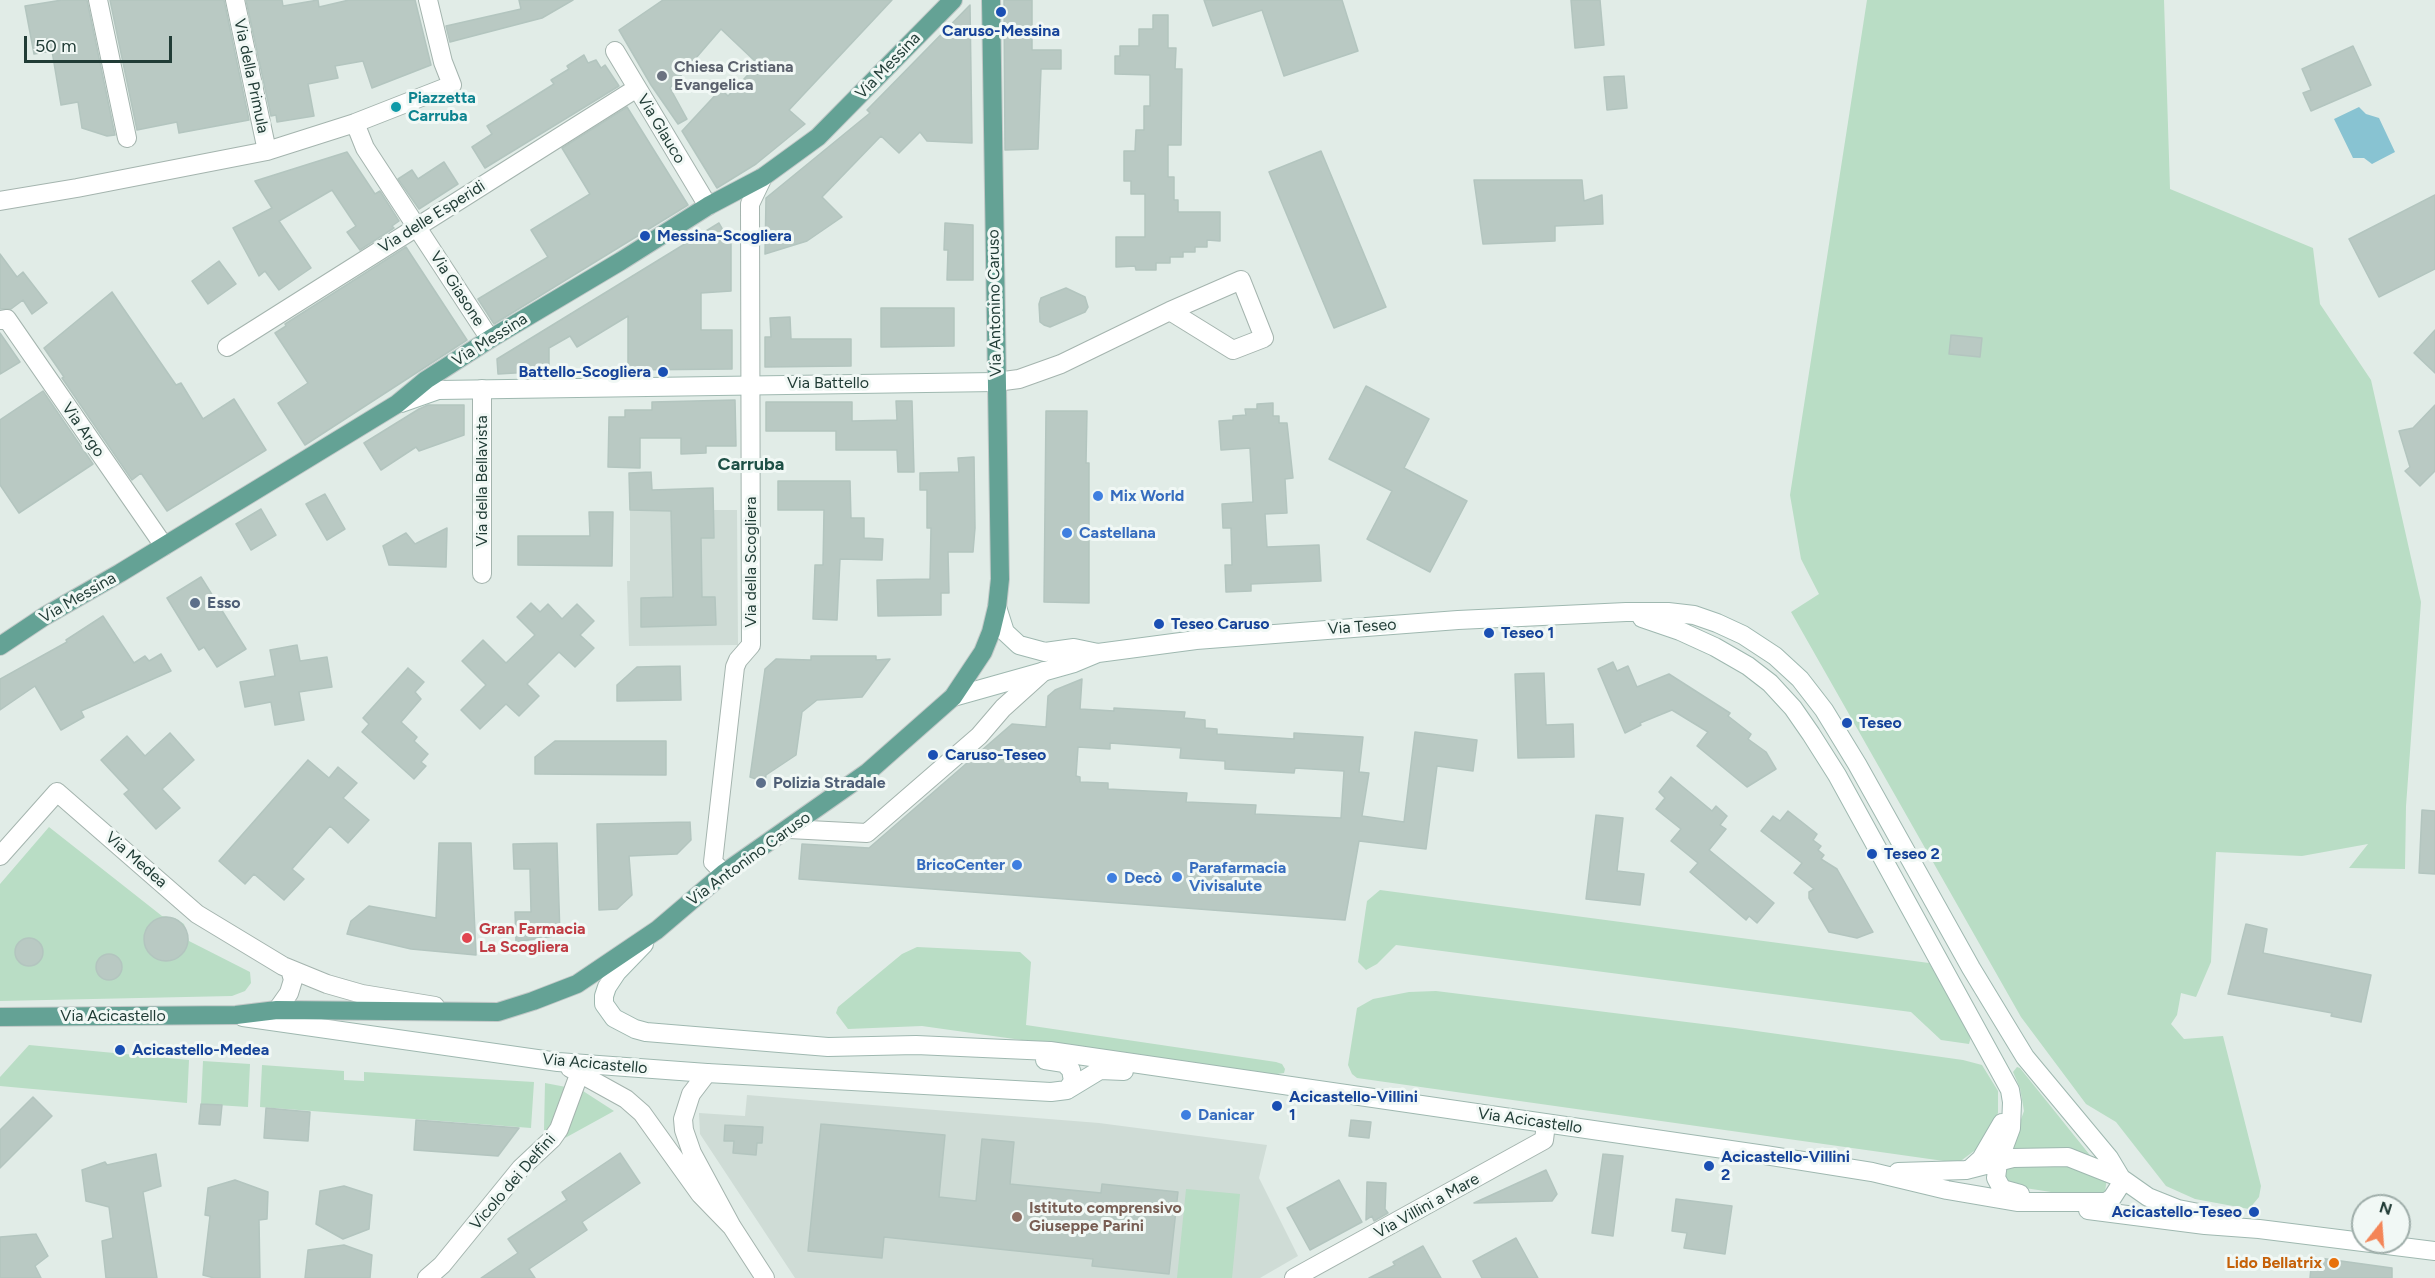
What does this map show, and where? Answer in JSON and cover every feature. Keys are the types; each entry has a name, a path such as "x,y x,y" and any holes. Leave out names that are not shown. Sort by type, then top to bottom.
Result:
{"main road":[{"path":"98,0 127,138"},
{"name":"Via della Primula","path":"235,0 267,151"},
{"path":"0,201 267,151 355,123 452,85 443,62 428,0"},
{"name":"Via Messina","path":"0,646 45,616 397,404 426,380 490,339 708,206 763,177 818,136 952,0"},
{"name":"Via Antonino Caruso","path":"236,1016 277,1010 498,1012 577,984 657,930 724,873 868,772 953,697 983,652 997,607 1000,579 988,4"},
{"name":"Via Glauco","path":"615,51 708,206"},
{"name":"Via delle Esperidi","path":"227,347 637,88"},
{"name":"Via Giasone","path":"355,123 365,148 490,339"},
{"name":"Via della Scogliera","path":"724,873 713,862 735,667 751,645 750,204 763,177"},
{"name":"Via Battello","path":"397,404 429,391 750,384 996,382 1019,379 1061,364 1170,311 1241,280 1264,338 1233,350 1170,311"},
{"name":"Via Argo","path":"0,320 7,319 164,546"},
{"name":"Via della Bellavista","path":"482,389 482,574"},
{"path":"997,607 1005,632 1019,645 1045,652 1074,648 1098,653"},
{"path":"1626,612 1680,631 1715,647 1762,678 1793,708 1837,776 2007,1084 2012,1102 2011,1128 1998,1163 1996,1178 2002,1189 2090,1210 2435,1251"},
{"name":"Via Teseo","path":"1098,653 1196,640 1257,635 1458,620 1626,612 1695,615 1743,634 1775,656 1800,679 1824,710 1857,764 1971,968 2025,1057 2109,1158 2121,1178"},
{"path":"953,697 1074,663 1098,653"},
{"path":"789,828 867,833 979,736 1003,708 1044,671"},
{"name":"Via Medea","path":"0,856 57,792 197,914 290,969"},
{"name":"Via Acicastello","path":"657,930 617,972 607,987 604,1005 609,1013 622,1023 646,1032 828,1047 916,1045 1050,1051 1872,1172"},
{"path":"277,1010 289,993 293,980 290,969"},
{"path":"290,969 327,984 363,994 472,1013"},
{"name":"Via Acicastello","path":"0,1017 236,1016 558,1062 1034,1092 1067,1090 1100,1071 1188,1072"},
{"path":"968,1048 1064,1063 1074,1074 1073,1081 1067,1090"},
{"path":"558,1062 626,1099 642,1113 700,1194 732,1227"},
{"name":"Vicolo dei Delfini","path":"427,1278 442,1265 521,1168 552,1139 559,1129 580,1072"},
{"path":"706,1073 691,1094 683,1119 684,1130 692,1153 732,1227 765,1278"},
{"path":"1970,1169 1981,1159 1994,1139 2012,1102"},
{"name":"Via Villini a Mare","path":"1294,1278 1544,1140 1546,1124"},
{"path":"1872,1172 1970,1169 2013,1158 2068,1157 2121,1178 2148,1197 2178,1209 2259,1229"},
{"path":"1872,1172 1947,1190 2017,1202 2055,1203 2106,1202 2117,1190 2121,1178"}],"shaded area":[{"path":"630,510 737,510 738,645 629,646 627,581 630,581"},
{"name":"Istituto comprensivo Giuseppe Parini","path":"747,1095 1099,1123 1267,1145 1259,1178 1298,1256 1260,1278 795,1278 700,1134 699,1113 745,1116"}],"green space":[{"path":"1867,0 2164,0 2170,189 2313,248 2320,304 2371,380 2421,602 2406,806 2405,869 2349,868 2368,844 2302,856 2216,852 2211,962 2196,997 2181,993 2177,1015 2171,1024 2184,1039 2223,1036 2261,1186 2259,1197 2249,1209 2195,1199 2166,1186 2116,1122 2086,1104 2021,1017 1791,612 1819,594 1801,559 1790,495"},
{"path":"49,827 162,916 175,918 184,924 189,941 250,972 251,983 245,991 232,996 0,1001 0,884"},
{"path":"1380,890 1929,963 1972,1033 1969,1044 1941,1040 1911,1012 1396,945 1377,964 1366,970 1358,962 1367,901"},
{"path":"917,947 1020,952 1031,962 1026,1025 1276,1062 1282,1064 1285,1069 1284,1073 1270,1075 922,1026 848,1029 836,1013 838,1007 902,954"},
{"path":"1436,991 1735,1028 1963,1060 1982,1065 1998,1091 1998,1113 1978,1148 1958,1163 1357,1078 1352,1074 1348,1065 1357,1008 1373,999 1409,992"},
{"path":"29,1045 189,1060 187,1103 0,1086 0,1077"},
{"path":"203,1061 250,1064 248,1107 201,1104"},
{"path":"262,1065 344,1071 344,1080 364,1081 364,1072 534,1082 531,1128 260,1107"},
{"path":"2017,1067 2093,1159 2009,1153 2024,1111 2020,1088 2013,1072"},
{"path":"545,1083 566,1087 549,1130 544,1130"},
{"path":"583,1091 614,1111 565,1138"},
{"path":"2055,1162 2107,1178 2105,1192 2101,1196 2090,1198 2012,1186 2004,1180 2004,1172 2008,1168"},
{"path":"1186,1189 1240,1194 1232,1278 1177,1278"}],"water":[{"path":"2359,107 2366,114 2379,118 2395,152 2372,164 2364,158 2353,158 2334,119"}],"building":[{"path":"62,0 87,0 115,135 107,136 82,128 78,102 61,105 52,51 34,54 25,6"},
{"path":"110,0 224,0 249,120 179,133 177,122 137,130"},
{"path":"246,0 282,0 283,6 318,0 319,7 349,0 415,0 431,65 372,88 363,61 335,66 338,78 308,84 314,116 277,122 276,115 271,116"},
{"path":"519,0 573,0 542,18 450,42 446,26 521,9"},
{"path":"663,0 892,0 789,110 805,124 756,164 717,188 682,131 721,89 728,96 758,64 721,29 670,88 687,119 678,124 651,85 619,30"},
{"path":"1004,0 1032,0 1032,50 1061,50 1061,69 1041,69 1038,149 1005,150"},
{"path":"1204,0 1342,0 1358,51 1284,76 1262,10 1213,26"},
{"path":"1571,0 1600,0 1604,45 1575,48"},
{"path":"970,5 972,143 927,141 920,132 899,153 881,136 822,197 842,217 807,241 765,254 766,198 870,113 867,110"},
{"path":"1153,15 1168,15 1168,48 1176,48 1175,69 1182,69 1181,145 1168,145 1168,177 1174,177 1174,200 1178,200 1178,212 1220,212 1220,241 1207,240 1207,247 1195,247 1195,252 1183,252 1183,257 1170,257 1170,263 1156,263 1156,270 1136,270 1135,266 1116,267 1116,237 1145,237 1145,194 1131,194 1131,181 1124,181 1124,151 1135,151 1136,130 1144,130 1144,106 1150,106 1150,75 1115,74 1115,56 1120,56 1120,46 1139,46 1139,29 1153,29"},
{"path":"2353,46 2371,85 2311,111 2303,93 2311,90 2302,69"},
{"path":"584,55 588,63 596,60 601,68 605,65 619,86 485,168 472,147 492,134 487,126 554,84 551,80 569,69 567,66"},
{"path":"1624,76 1627,108 1607,110 1604,77"},
{"path":"627,107 688,205 494,324 478,299 548,257 531,230 590,194 562,148"},
{"path":"1321,151 1386,307 1334,328 1269,172"},
{"path":"347,152 375,194 380,191 399,221 392,226 394,228 360,250 347,232 356,226 332,190 279,221 311,268 279,290 265,271 259,276 233,228 272,208 255,181"},
{"path":"444,162 458,184 419,209 398,179 412,170 418,179"},
{"path":"1474,180 1582,180 1584,201 1602,195 1603,224 1555,226 1555,241 1483,244"},
{"path":"2435,195 2435,269 2379,297 2349,239"},
{"path":"719,223 731,244 731,291 701,293 701,330 732,330 732,369 628,370 628,316 577,347 570,336 549,348 549,371 498,374 497,359"},
{"path":"945,223 973,225 973,280 947,280 948,250 944,250"},
{"path":"406,247 467,340 305,445 278,403 308,383 275,333 286,326 285,324"},
{"path":"0,254 17,277 23,272 47,303 32,314 23,300 11,309 0,309"},
{"path":"219,261 236,284 208,304 192,281"},
{"path":"1066,288 1085,297 1088,307 1085,312 1050,327 1044,325 1040,322 1041,298"},
{"path":"112,292 176,385 181,383 203,419 234,399 266,450 167,511 141,473 132,480 44,348"},
{"path":"881,308 954,308 954,346 881,347"},
{"path":"790,317 791,339 851,339 851,366 765,367 765,337 771,337 770,318"},
{"path":"2435,330 2435,373 2414,353"},
{"path":"0,333 20,362 0,374"},
{"path":"1951,335 1982,338 1980,357 1949,354"},
{"path":"1366,386 1429,419 1404,468 1467,501 1430,572 1367,539 1392,491 1329,459"},
{"path":"43,391 93,464 19,513 0,485 0,420"},
{"path":"735,400 736,446 706,446 706,453 681,454 681,438 640,438 640,468 608,467 609,417 625,417 625,410 652,410 652,402"},
{"path":"896,401 912,401 914,472 898,472 897,450 836,450 836,431 766,431 766,402 852,402 852,421 897,420"},
{"path":"1273,403 1273,416 1279,416 1279,423 1287,423 1293,478 1285,479 1287,513 1265,514 1267,547 1319,545 1321,581 1251,584 1251,591 1226,592 1225,565 1232,565 1231,528 1223,528 1222,504 1253,502 1250,448 1221,450 1219,421 1233,420 1233,416 1246,415 1245,409 1257,409 1257,404"},
{"path":"428,405 464,405 464,435 419,451 416,447 381,470 364,443"},
{"path":"2435,405 2435,471 2420,486 2405,471 2410,467 2399,431 2413,428"},
{"name":"Castellana","path":"1046,411 1087,411 1089,603 1044,602"},
{"path":"974,457 973,552 948,552 949,593 941,593 941,615 878,616 877,580 930,579 931,528 927,528 927,490 920,490 920,473 959,472 958,458"},
{"path":"651,472 652,490 713,488 714,538 701,538 702,597 715,597 716,625 641,627 641,598 673,597 671,511 630,510 629,473"},
{"path":"778,481 850,481 851,518 864,518 864,538 883,539 882,560 840,559 837,620 813,619 815,565 823,565 824,510 778,510"},
{"path":"325,494 345,529 327,540 306,504"},
{"path":"261,509 276,535 251,550 236,524"},
{"path":"589,512 613,512 612,566 518,565 518,536 590,536"},
{"path":"447,528 446,567 389,565 383,546 406,533 415,544"},
{"path":"201,577 246,649 217,667 204,647 199,650 167,598"},
{"path":"531,603 540,612 548,604 562,619 577,604 594,621 580,635 594,648 575,667 559,652 527,684 539,696 519,716 506,704 480,729 461,710 486,685 462,661 483,640 506,663 535,635 517,617"},
{"path":"103,616 134,663 145,656 149,661 161,654 171,671 81,711 84,717 61,730 35,686 0,710 0,679 67,642 66,640"},
{"path":"297,645 300,661 327,657 332,687 299,692 304,720 275,725 271,702 245,707 240,682 275,676 270,650"},
{"path":"811,656 876,656 876,660 890,659 862,697 817,700 802,712 796,755 766,775 765,782 750,777 765,669 776,659 811,660"},
{"path":"1613,662 1617,671 1628,666 1637,687 1669,674 1730,713 1728,716 1751,734 1748,739 1766,752 1776,769 1747,787 1697,746 1708,732 1672,710 1640,723 1641,725 1625,733 1598,669"},
{"path":"680,666 681,700 617,701 617,685 637,667"},
{"path":"408,668 424,682 415,692 421,699 401,722 417,737 414,741 428,754 421,762 426,766 414,779 362,732 369,724 363,718"},
{"path":"1544,673 1546,725 1573,724 1574,757 1518,758 1515,674"},
{"path":"1082,679 1080,709 1114,711 1114,708 1185,712 1184,718 1205,720 1205,728 1217,729 1217,734 1294,739 1294,733 1363,737 1359,772 1369,773 1362,816 1404,822 1415,732 1477,740 1473,771 1437,766 1426,849 1359,841 1345,920 799,879 802,844 869,848 1012,724 1046,727 1048,696 1055,690","holes":["1110,743 1181,748 1180,758 1225,761 1225,769 1294,773 1295,768 1344,771 1341,818 1255,814 1256,805 1186,802 1187,793 1108,789 1108,783 1080,782 1080,777 1076,776 1078,747 1110,749"]},
{"path":"170,733 194,760 162,789 180,808 156,829 124,794 129,790 101,760 127,736 145,756"},
{"path":"555,741 666,741 666,775 535,774 535,757"},
{"path":"308,760 329,778 338,767 357,783 343,798 369,820 348,843 330,826 292,869 304,879 284,900 254,874 245,884 219,861"},
{"path":"1671,777 1712,811 1716,806 1727,816 1720,825 1726,829 1709,850 1774,903 1757,923 1749,916 1746,920 1690,872 1698,863 1671,841 1681,829 1656,809 1665,798 1659,792"},
{"path":"2422,810 2435,811 2435,874 2419,873"},
{"path":"1788,811 1817,834 1813,840 1821,846 1818,850 1824,855 1821,859 1837,869 1873,932 1857,938 1829,932 1809,898 1809,892 1814,889 1794,873 1802,863 1761,831 1773,816 1780,821"},
{"path":"1596,815 1623,818 1617,871 1644,874 1640,905 1586,899"},
{"path":"690,822 691,840 677,854 629,856 632,895 617,909 599,910 597,824"},
{"path":"439,843 471,843 476,955 411,949 347,934 351,921 369,906 436,918"},
{"path":"557,843 560,935 516,942 515,912 531,912 530,869 514,869 513,844"},
{"path":"166,917 182,923 188,939 182,955 166,961 150,955 144,939 150,923"},
{"path":"2246,924 2267,929 2263,953 2371,975 2361,1022 2331,1016 2332,1013 2228,994"},
{"path":"29,938 39,942 43,952 39,962 29,966 19,962 15,952 19,942"},
{"path":"109,954 118,958 122,967 118,976 109,980 100,976 96,967 100,958"},
{"path":"33,1097 52,1116 0,1168 0,1130"},
{"path":"201,1104 222,1105 220,1125 199,1124"},
{"path":"266,1108 310,1112 308,1141 264,1138"},
{"path":"416,1120 519,1128 498,1156 414,1150"},
{"path":"1351,1120 1371,1122 1369,1138 1349,1136"},
{"path":"821,1124 945,1135 939,1197 976,1201 982,1139 1014,1142 1010,1184 1101,1193 1102,1184 1178,1192 1169,1274 1092,1266 1093,1259 884,1237 882,1258 808,1251"},
{"path":"725,1125 763,1127 762,1143 757,1143 756,1155 733,1153 734,1141 724,1141"},
{"path":"620,1153 640,1183 582,1222 587,1230 529,1269 535,1278 481,1278 518,1253 508,1239 567,1200 562,1192"},
{"path":"156,1154 161,1186 143,1192 157,1278 106,1278 102,1241 113,1238 109,1207 86,1201 82,1170 105,1162 107,1165"},
{"path":"1603,1154 1623,1156 1613,1236 1592,1233"},
{"path":"1546,1170 1557,1194 1552,1201 1474,1203"},
{"path":"235,1180 268,1192 267,1219 259,1220 260,1278 214,1278 203,1275 210,1216 205,1215 208,1188"},
{"path":"1339,1180 1362,1222 1310,1250 1287,1208"},
{"path":"1367,1182 1386,1183 1385,1209 1388,1213 1374,1221 1372,1216 1366,1220"},
{"path":"344,1186 372,1195 369,1229 343,1239 316,1224 320,1191"},
{"path":"1676,1199 1732,1206 1725,1254 1684,1248 1687,1233 1672,1231"},
{"path":"36,1234 48,1256 35,1266 41,1278 0,1278 0,1237"},
{"path":"1516,1238 1538,1278 1482,1278 1473,1261"},
{"path":"344,1245 372,1255 370,1278 305,1278 308,1250"},
{"path":"1423,1246 1441,1278 1369,1278 1395,1265 1393,1262"},
{"name":"Lido Bellatrix","path":"2312,1257 2392,1268 2392,1278 2310,1278"}],"place":[{"name":"Caruso-Messina","path":"1001,12"},
{"name":"Chiesa Cristiana Evangelica","path":"662,76"},
{"name":"Piazzetta Carruba","path":"396,107"},
{"name":"Messina-Scogliera","path":"645,236"},
{"name":"Battello-Scogliera","path":"663,372"},
{"name":"Mix World","path":"1098,496"},
{"name":"Castellana","path":"1067,533"},
{"name":"Esso","path":"195,603"},
{"name":"Teseo Caruso","path":"1159,624"},
{"name":"Teseo 1","path":"1489,633"},
{"name":"Teseo","path":"1847,723"},
{"name":"Caruso-Teseo","path":"933,755"},
{"name":"Polizia Stradale","path":"761,783"},
{"name":"Teseo 2","path":"1872,854"},
{"name":"BricoCenter","path":"1017,865"},
{"name":"Parafarmacia Vivisalute","path":"1177,877"},
{"name":"Decò","path":"1112,878"},
{"name":"Gran Farmacia La Scogliera","path":"467,938"},
{"name":"Acicastello-Medea","path":"120,1050"},
{"name":"Acicastello-Villini 1","path":"1277,1106"},
{"name":"Danicar","path":"1186,1115"},
{"name":"Acicastello-Villini 2","path":"1709,1166"},
{"name":"Acicastello-Teseo","path":"2254,1212"},
{"name":"Istituto comprensivo Giuseppe Parini","path":"1017,1217"},
{"name":"Lido Bellatrix","path":"2334,1263"}],"district":[{"name":"Carruba","path":"751,465"}]}
